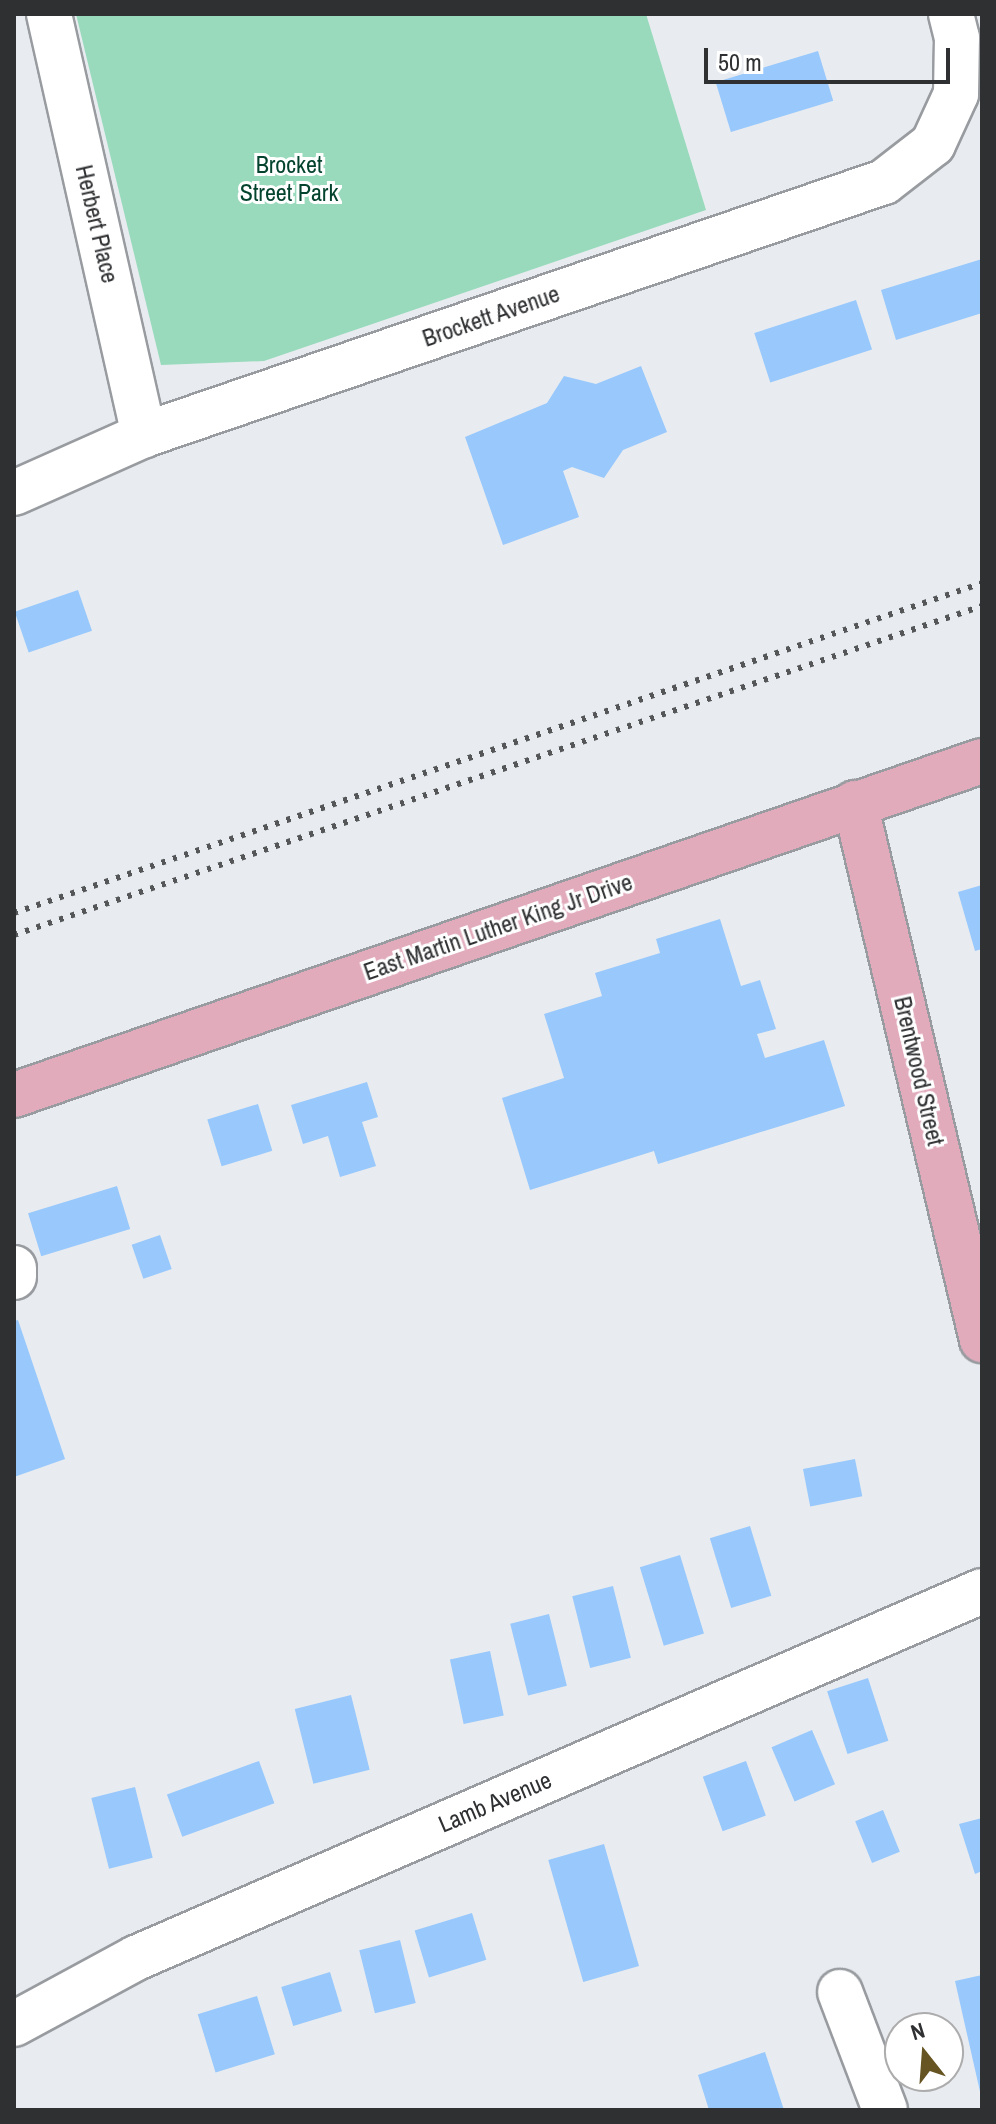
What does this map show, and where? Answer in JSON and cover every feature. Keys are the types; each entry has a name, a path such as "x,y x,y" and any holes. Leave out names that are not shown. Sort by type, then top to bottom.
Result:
{"main road":[{"name":"East Martin Luther King Jr Drive","path":"14,1095 982,761"},
{"name":"Brentwood Street","path":"855,803 982,1340"}],"street":[{"name":"Herbert Place","path":"49,14 144,435"},
{"name":"Brockett Avenue","path":"14,493 144,435 884,182 933,144 956,94 957,38 951,14"},
{"path":"14,1268 14,1277"},
{"name":"Lamb Avenue","path":"14,2024 136,1958 982,1591"},
{"path":"840,1992 885,2110"}],"green space":[{"name":"Brocket Street Park","path":"76,14 646,14 706,210 264,361 161,365"}],"building":[{"path":"818,51 833,101 731,132 716,82"},
{"path":"982,259 982,313 896,340 881,290"},
{"path":"856,300 872,349 770,383 754,333"},
{"path":"641,366 667,432 623,450 604,478 572,467 563,471 579,517 503,545 465,437 547,403 564,376 596,384"},
{"path":"78,590 92,631 29,652 15,612"},
{"path":"982,885 982,949 975,951 958,892"},
{"path":"720,919 741,986 760,980 776,1029 757,1034 765,1058 824,1040 845,1106 658,1164 654,1151 530,1190 502,1098 564,1078 544,1014 602,996 595,973 660,953 656,939"},
{"path":"367,1082 378,1117 362,1122 376,1166 340,1177 328,1136 303,1144 291,1105"},
{"path":"258,1104 272,1151 222,1166 207,1119"},
{"path":"117,1186 130,1229 41,1256 28,1213"},
{"path":"160,1235 172,1269 143,1279 132,1245"},
{"path":"18,1320 65,1459 14,1477 14,1321"},
{"path":"855,1459 862,1496 810,1506 803,1469"},
{"path":"750,1526 771,1596 731,1608 710,1538"},
{"path":"680,1555 704,1633 664,1646 640,1567"},
{"path":"613,1586 631,1658 590,1668 572,1596"},
{"path":"549,1614 567,1686 528,1695 510,1624"},
{"path":"490,1651 504,1716 464,1724 450,1660"},
{"path":"868,1678 888,1741 847,1754 827,1691"},
{"path":"351,1695 370,1770 313,1784 295,1709"},
{"path":"812,1730 835,1784 795,1802 771,1747"},
{"path":"259,1761 274,1803 182,1837 167,1795"},
{"path":"746,1761 766,1816 723,1831 703,1777"},
{"path":"135,1787 153,1858 109,1869 91,1798"},
{"path":"883,1810 900,1852 872,1863 855,1821"},
{"path":"982,1818 982,1871 975,1874 959,1824"},
{"path":"604,1844 639,1966 583,1982 548,1860"},
{"path":"472,1913 486,1960 429,1977 415,1931"},
{"path":"400,1940 416,2003 375,2013 359,1950"},
{"path":"330,1972 342,2011 293,2026 281,1987"},
{"path":"982,1975 982,2096 964,2012 955,1981"},
{"path":"257,1996 275,2054 216,2072 198,2014"},
{"path":"765,2052 784,2110 709,2110 698,2075"}],"railway":[{"path":"14,913 982,583"},
{"path":"14,935 982,606"}]}
